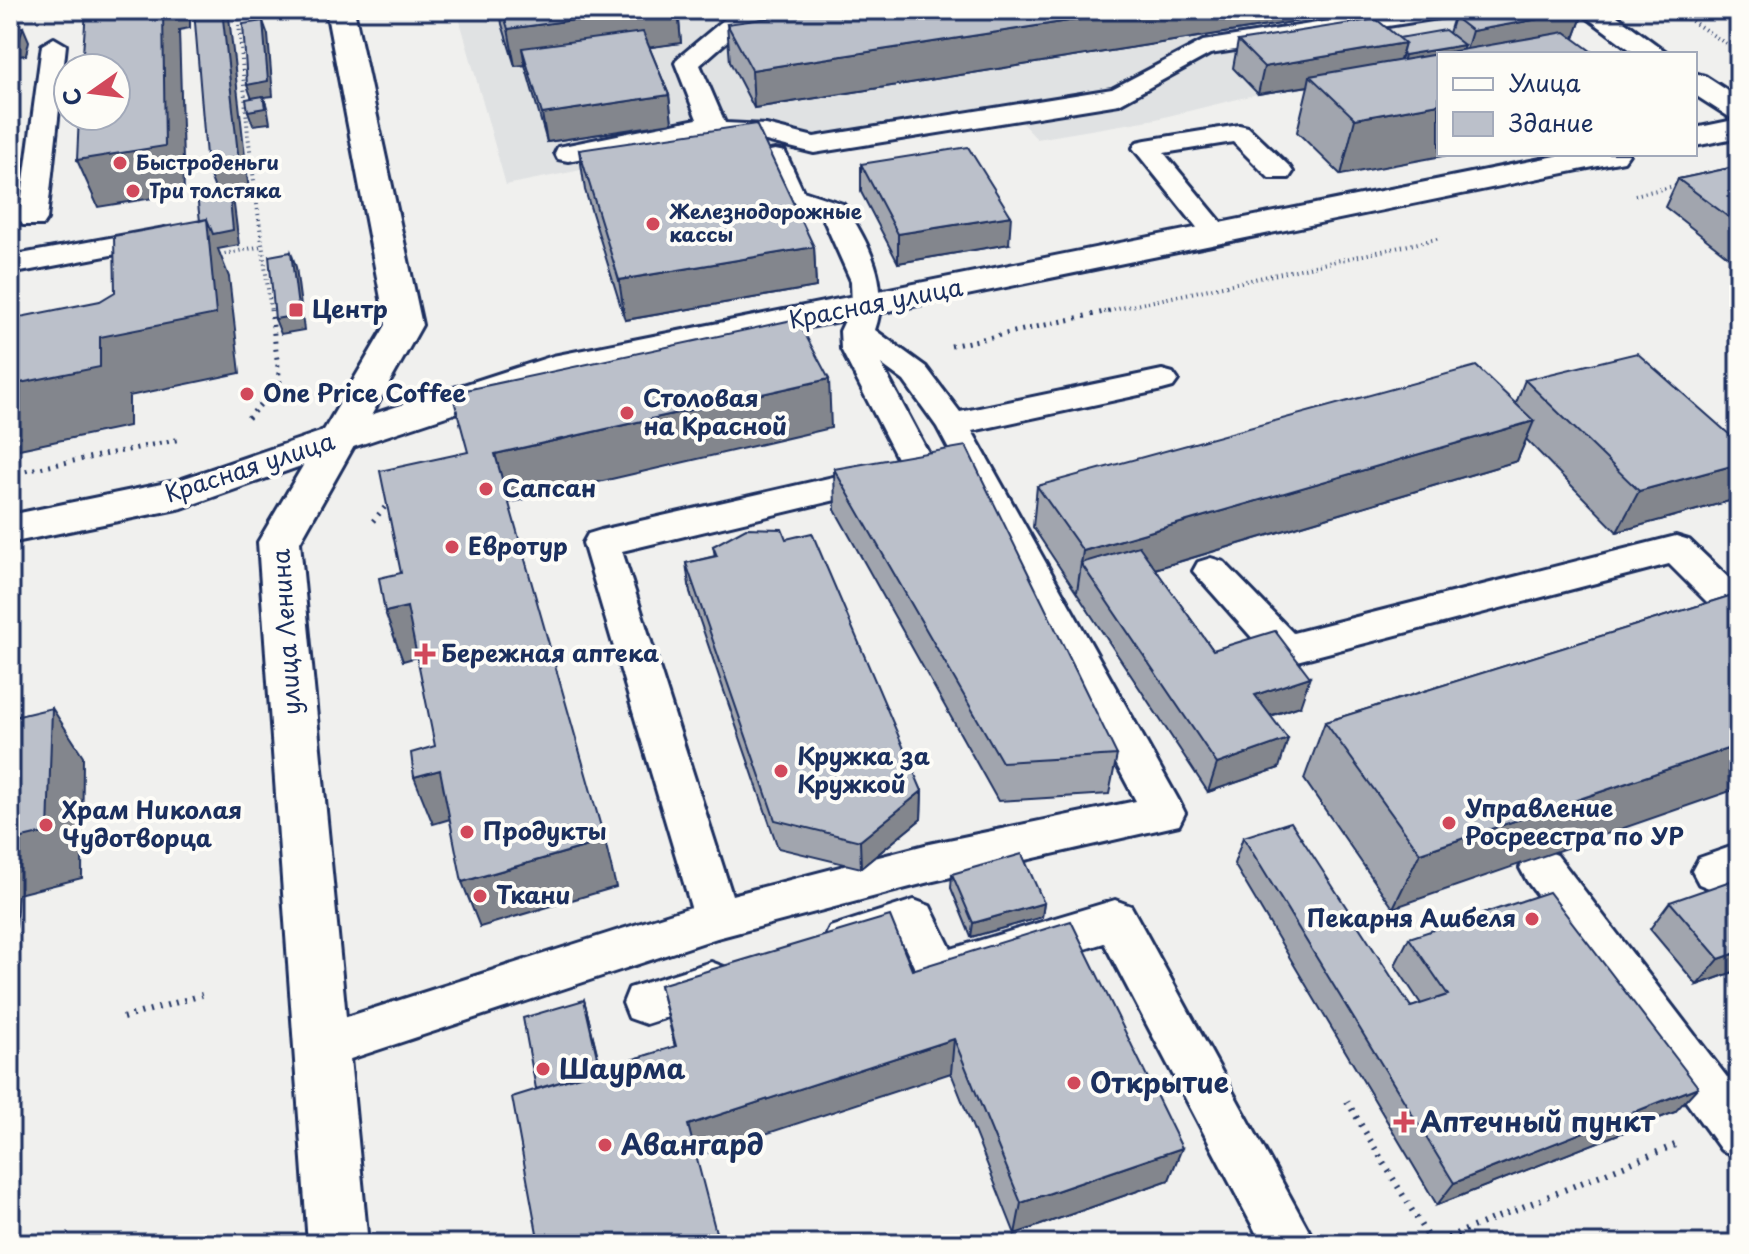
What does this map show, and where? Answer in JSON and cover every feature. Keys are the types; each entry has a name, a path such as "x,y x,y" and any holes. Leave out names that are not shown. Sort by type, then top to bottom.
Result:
{"street":[{"name":"улица Ленина","path":"338,1244 279,542 404,325 340,10"},
{"path":"1591,10 1652,52"},
{"path":"1697,83 1739,112"},
{"path":"1697,137 1739,128"},
{"name":"Красная улица","path":"10,529 182,494 553,368 862,319 1217,234 1603,156"}],"lane":[{"path":"820,10 734,23 687,63 715,130 766,133 814,145 1119,96 1203,48 1445,10"},
{"path":"33,219 54,45"},
{"path":"568,153 712,124"},
{"path":"1217,234 1146,148 1239,133 1279,172"},
{"path":"717,918 601,543 920,469 857,349 862,319 863,271 833,210 791,196 775,158"},
{"path":"10,201 78,252"},
{"path":"10,265 174,235"},
{"path":"320,1047 717,918 929,863 1164,813 983,487 952,424 915,374 883,351 862,319"},
{"path":"952,424 1162,380"},
{"path":"1211,571 1285,649 1676,549 1739,611"},
{"path":"1542,868 1735,1127"},
{"path":"810,952 914,920 940,973 1115,920 1290,1244"},
{"path":"646,1003 750,970"}],"path":[{"path":"238,10 248,135 280,383 247,420"},
{"path":"1675,10 1739,53"},
{"path":"1733,10 1739,14"},
{"path":"1631,196 1693,182"},
{"path":"883,351 923,352 1447,236"},
{"path":"10,474 185,438"},
{"path":"373,521 394,497"},
{"path":"123,1018 202,995"},
{"path":"1347,1101 1431,1244 1735,1127"}],"shaded area":[{"path":"465,10 1537,10 1383,54 1400,70 1258,94 1156,119 1037,139 1019,120 805,154 732,140 506,185 458,14"}],"building":[{"path":"86,10 163,10 165,146 77,160 78,132 132,132 132,52 83,52"},
{"path":"171,10 185,10 185,14 174,16"},
{"path":"194,10 222,10 239,163 207,168"},
{"path":"502,10 646,10 508,29"},
{"path":"825,10 1140,10 752,70 727,24"},
{"path":"1492,10 1584,11 1472,31 1454,17"},
{"path":"1376,19 1405,43 1264,67 1238,41"},
{"path":"263,21 268,81 247,85 243,24"},
{"path":"23,27 19,41 10,42 10,29"},
{"path":"1445,30 1464,45 1402,54 1405,43 1399,38"},
{"path":"643,32 669,95 542,114 522,48"},
{"path":"1565,32 1592,52 1449,52"},
{"path":"1437,54 1437,104 1355,119 1310,76"},
{"path":"263,96 265,108 248,111 246,99"},
{"path":"756,124 814,247 619,280 579,150"},
{"path":"968,147 1011,216 898,234 861,164"},
{"path":"1739,166 1739,225 1678,179"},
{"path":"229,190 233,230 213,234 207,219 200,221 197,195"},
{"path":"207,219 216,314 100,337 100,367 10,385 10,319 100,301 115,292 114,236"},
{"path":"291,252 299,315 275,319 269,256"},
{"path":"797,319 829,379 495,454 605,841 462,882 440,770 414,777 411,753 435,746 407,607 385,612 379,578 401,573 380,471 468,452 452,393"},
{"path":"1637,353 1739,443 1739,464 1639,491 1525,380"},
{"path":"1476,366 1534,421 1083,551 1037,486"},
{"path":"966,446 1117,755 1002,762 834,469"},
{"path":"746,528 782,529 786,539 812,533 922,791 860,841 775,820 686,563 717,556 713,546"},
{"path":"1139,546 1213,650 1275,631 1310,677 1255,695 1288,739 1217,764 1081,563"},
{"path":"1739,593 1739,745 1420,853 1325,722"},
{"path":"52,708 48,832 10,841 10,718"},
{"path":"1291,822 1411,1007 1448,995 1409,938 1549,892 1698,1087 1454,1183 1243,837"},
{"path":"1022,854 1044,903 973,923 952,874"},
{"path":"1739,878 1739,952 1719,959 1670,902"},
{"path":"890,916 912,970 1071,921 1182,1148 1021,1203 954,1039 688,1125 719,1244 539,1244 512,1097 676,1046 660,985"},
{"path":"584,1000 600,1070 536,1089 523,1018"}],"place":[{"name":"Быстроденьги","path":"120,163"},
{"name":"Три толстяка","path":"133,191"},
{"name":"Железнодорожные кассы","path":"653,224"},
{"name":"Центр","path":"296,310"},
{"name":"One Price Coffee","path":"247,394"},
{"name":"Столовая на Красной","path":"627,413"},
{"name":"Сапсан","path":"486,489"},
{"name":"Евротур","path":"452,547"},
{"name":"Бережная аптека","path":"425,654"},
{"name":"Кружка за Кружкой","path":"781,771"},
{"name":"Управление Росреестра по УР","path":"1449,823"},
{"name":"Храм Николая Чудотворца","path":"46,825"},
{"name":"Продукты","path":"467,832"},
{"name":"Ткани","path":"480,896"},
{"name":"Пекарня Ашбеля","path":"1532,919"},
{"name":"Шаурма","path":"543,1069"},
{"name":"Открытие","path":"1074,1083"},
{"name":"Аптечный пункт","path":"1404,1122"},
{"name":"Авангард","path":"605,1145"}]}
